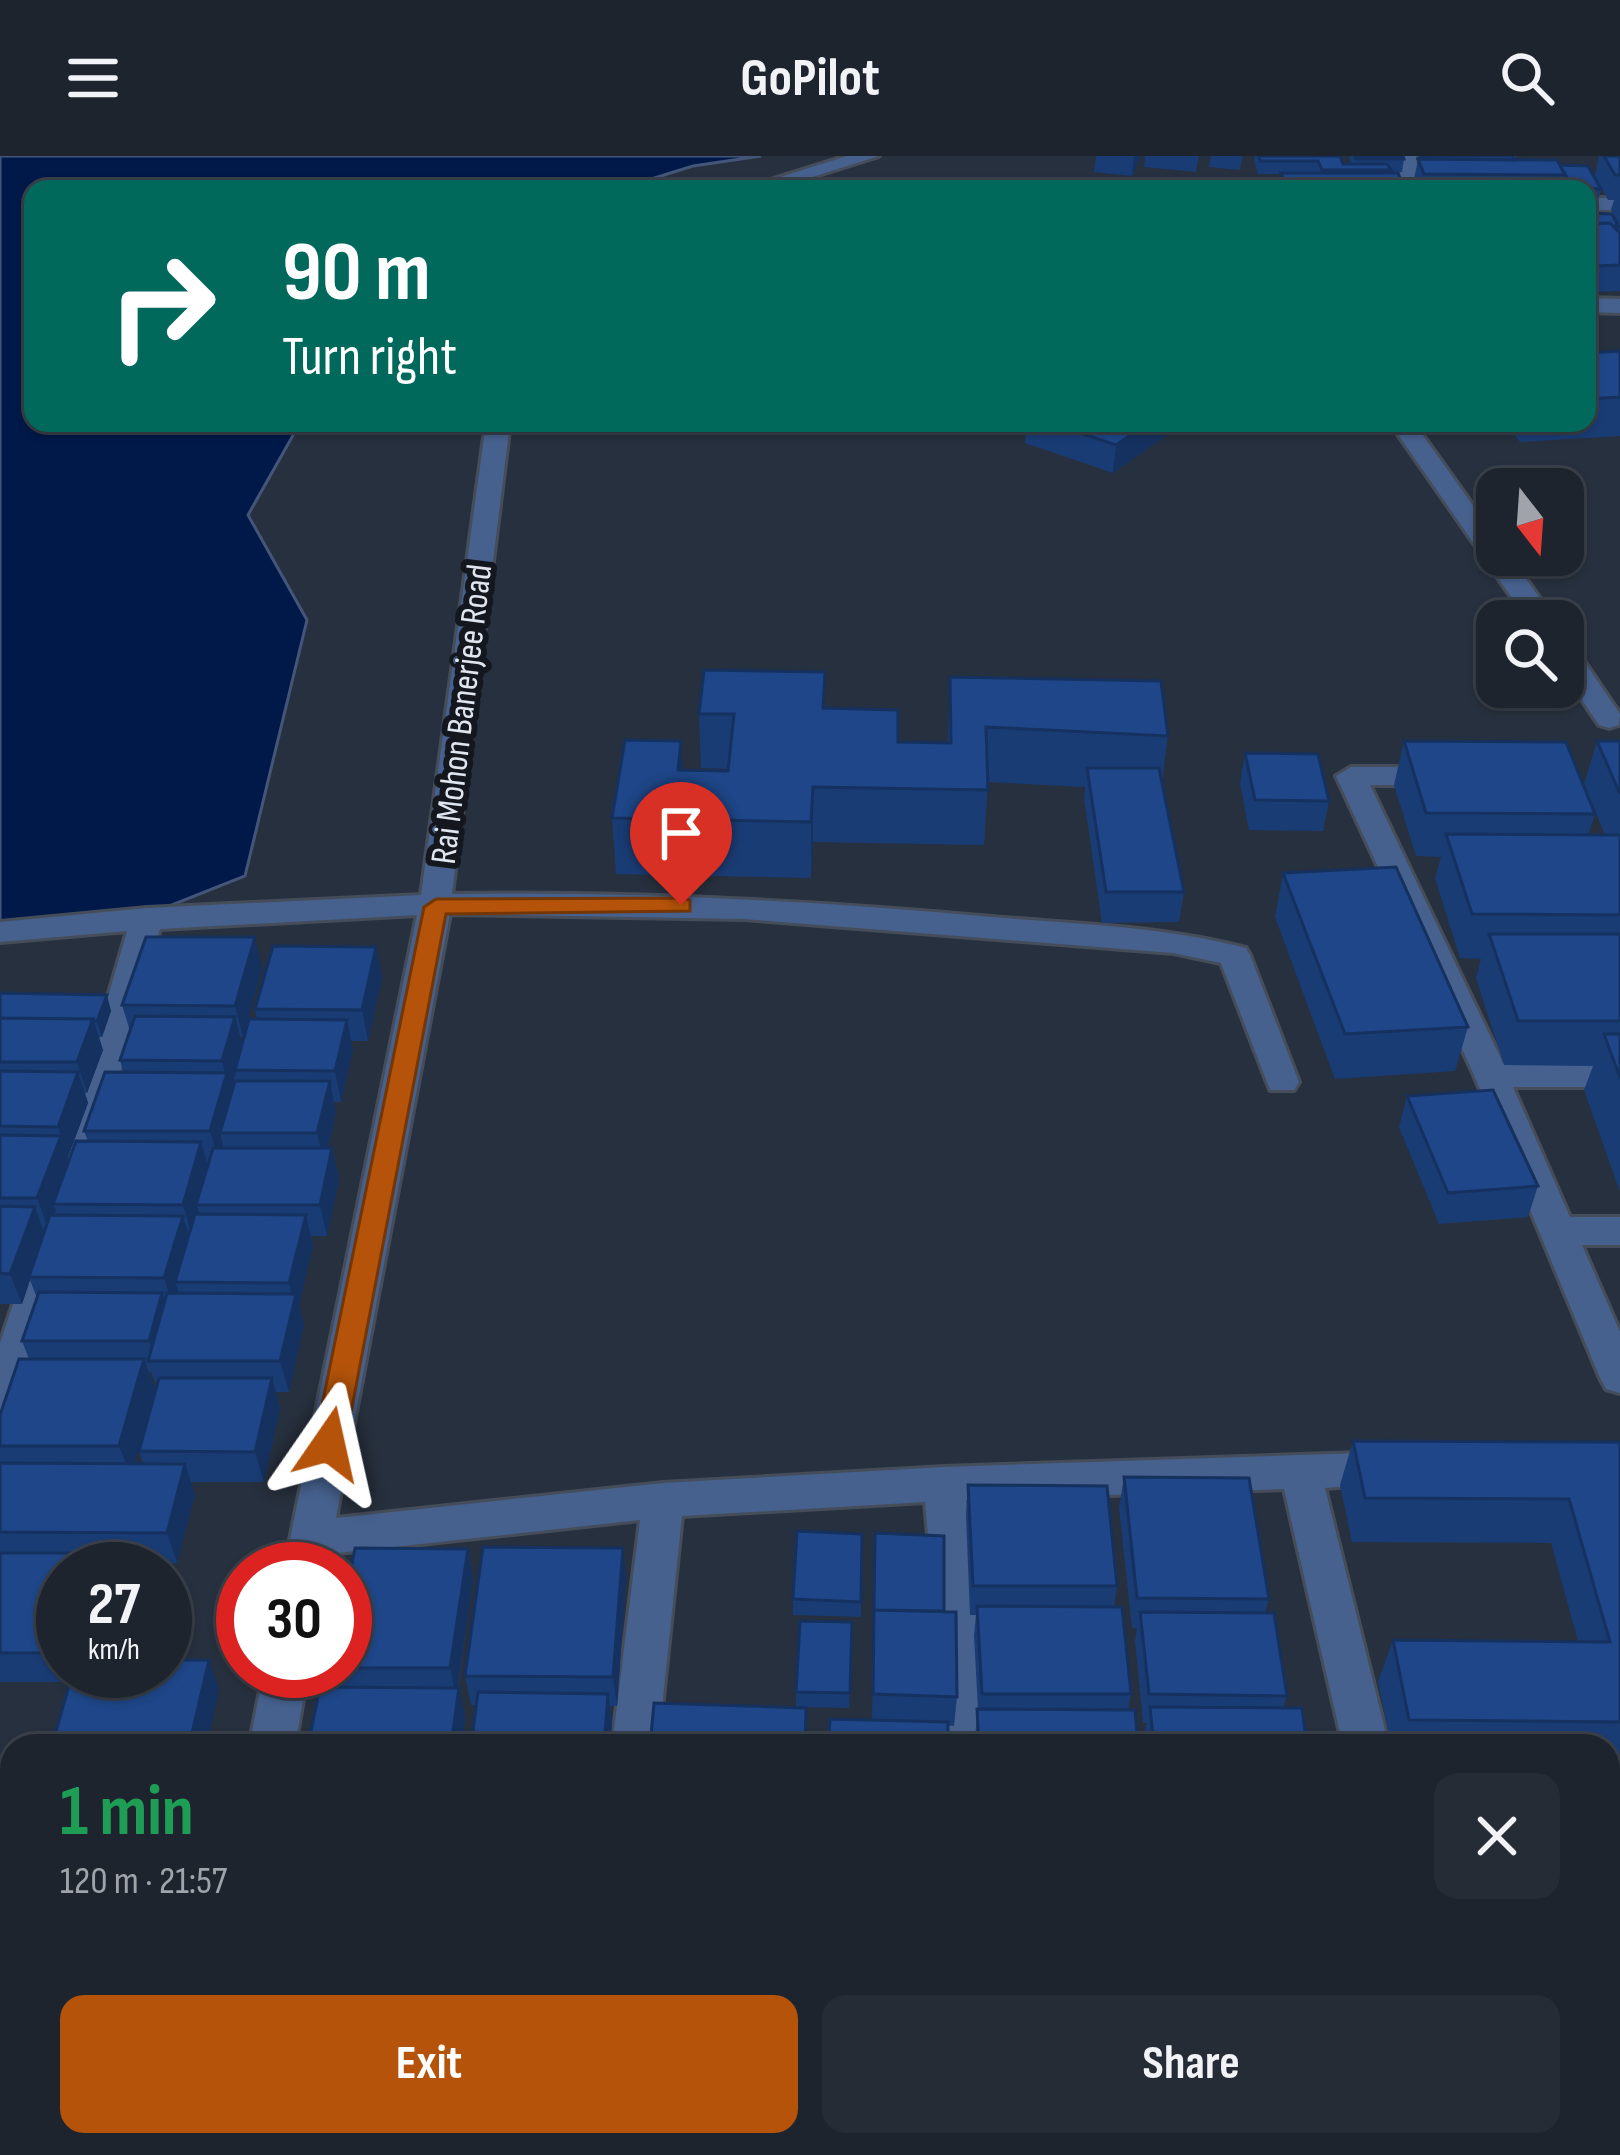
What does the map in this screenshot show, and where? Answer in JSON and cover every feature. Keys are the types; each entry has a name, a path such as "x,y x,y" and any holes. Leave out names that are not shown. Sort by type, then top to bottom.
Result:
{"street":[{"path":"784,180 869,156"},
{"name":"Rai Mohon Banerjee Road","path":"310,1542 436,907 497,432"},
{"path":"1408,432 1527,600"},
{"path":"1584,682 1609,719"},
{"path":"1485,777 1351,776 1491,1075 1620,1378"},
{"path":"0,932 147,918 436,907 681,905 1150,941 1234,955 1282,1082"},
{"path":"0,1403 100,1093 147,918"},
{"path":"1491,1075 1620,1075"},
{"path":"1560,1231 1620,1231"},
{"path":"372,1544 663,1500 944,1484 1434,1468"},
{"path":"1300,1471 1363,1734"},
{"path":"944,1484 969,1734"},
{"path":"636,1734 663,1500"},
{"path":"274,1734 281,1698"}],"water":[{"path":"0,156 761,156 693,166 648,180 24,180 24,432 295,432 248,515 307,620 245,876 109,930 0,940"}],"building":[{"path":"1259,156 1340,156 1343,164 1387,164 1391,170 1322,170 1318,161 1260,161"},
{"path":"1403,156 1404,159 1356,159"},
{"path":"1512,156 1514,160 1421,159"},
{"path":"1604,156 1620,156 1620,175 1615,175"},
{"path":"1418,159 1557,160 1565,175 1424,174"},
{"path":"1560,165 1588,166 1596,180 1568,180"},
{"path":"1281,173 1398,173 1401,180 1284,180"},
{"path":"1596,213 1612,214 1618,226 1596,224"},
{"path":"1610,223 1620,233 1620,265 1596,266 1596,224"},
{"path":"1620,351 1620,397 1596,398 1596,352"},
{"path":"1077,432 1135,432 1116,445"},
{"path":"704,670 825,672 823,708 898,710 898,742 951,743 950,677 1161,681 1168,736 986,727 988,790 813,787 811,822 612,818 625,740 681,741 678,770 728,771 734,714 699,714"},
{"path":"1404,741 1566,742 1595,814 1426,813"},
{"path":"1597,741 1620,741 1620,794"},
{"path":"1245,753 1318,754 1329,801 1255,800"},
{"path":"1087,768 1159,768 1184,892 1106,892"},
{"path":"1446,834 1620,835 1620,915 1472,914"},
{"path":"1396,867 1468,1027 1345,1034 1283,873"},
{"path":"1489,934 1620,934 1620,1021 1518,1021"},
{"path":"146,937 255,937 235,1006 122,1005"},
{"path":"273,946 376,947 362,1010 255,1009"},
{"path":"0,993 107,995 97,1021 92,1021 0,1018"},
{"path":"135,1016 235,1017 222,1061 120,1060"},
{"path":"0,1018 93,1019 77,1062 0,1062"},
{"path":"249,1019 347,1020 335,1071 235,1070"},
{"path":"1604,1034 1620,1034 1620,1078"},
{"path":"0,1071 78,1072 58,1127 0,1126"},
{"path":"105,1072 227,1073 210,1131 84,1131"},
{"path":"235,1081 330,1081 317,1133 220,1133"},
{"path":"1493,1090 1538,1186 1448,1193 1407,1096"},
{"path":"0,1135 61,1136 37,1198 0,1198"},
{"path":"76,1141 201,1142 183,1205 53,1204"},
{"path":"213,1148 332,1148 320,1205 196,1205"},
{"path":"0,1206 35,1207 10,1274 0,1273"},
{"path":"195,1214 306,1215 289,1283 175,1282"},
{"path":"50,1215 183,1216 164,1278 29,1277"},
{"path":"39,1292 162,1293 149,1341 22,1341"},
{"path":"167,1293 296,1294 280,1361 148,1361"},
{"path":"19,1359 144,1359 119,1446 0,1446 0,1415"},
{"path":"159,1378 272,1378 255,1452 139,1451"},
{"path":"1353,1441 1620,1442 1620,1722 1409,1720 1393,1640 1610,1642 1569,1499 1365,1498"},
{"path":"0,1463 185,1464 167,1533 0,1532"},
{"path":"1124,1477 1249,1478 1269,1599 1137,1598"},
{"path":"968,1485 1107,1486 1117,1586 973,1586"},
{"path":"797,1531 862,1534 861,1602 793,1599"},
{"path":"875,1533 944,1536 944,1611 874,1610"},
{"path":"483,1547 623,1548 613,1677 465,1676"},
{"path":"372,1548 468,1549 450,1668 372,1668"},
{"path":"0,1553 36,1553 36,1653 0,1653"},
{"path":"977,1606 1122,1607 1131,1694 982,1694"},
{"path":"874,1610 956,1612 957,1697 873,1694"},
{"path":"1140,1612 1274,1613 1287,1696 1149,1694"},
{"path":"800,1621 852,1622 850,1693 796,1692"},
{"path":"192,1660 209,1660 192,1734 55,1734 65,1698 192,1698"},
{"path":"372,1687 459,1688 453,1734 310,1734 318,1698 372,1698"},
{"path":"478,1692 608,1694 605,1734 473,1734"},
{"path":"654,1703 806,1708 805,1734 651,1734"},
{"path":"1150,1707 1302,1708 1305,1734 1153,1734"},
{"path":"977,1709 1135,1710 1137,1734 978,1734"},
{"path":"830,1719 948,1722 948,1734 829,1734"}],"route":[{"path":"329,1444 436,907 681,905"}]}
